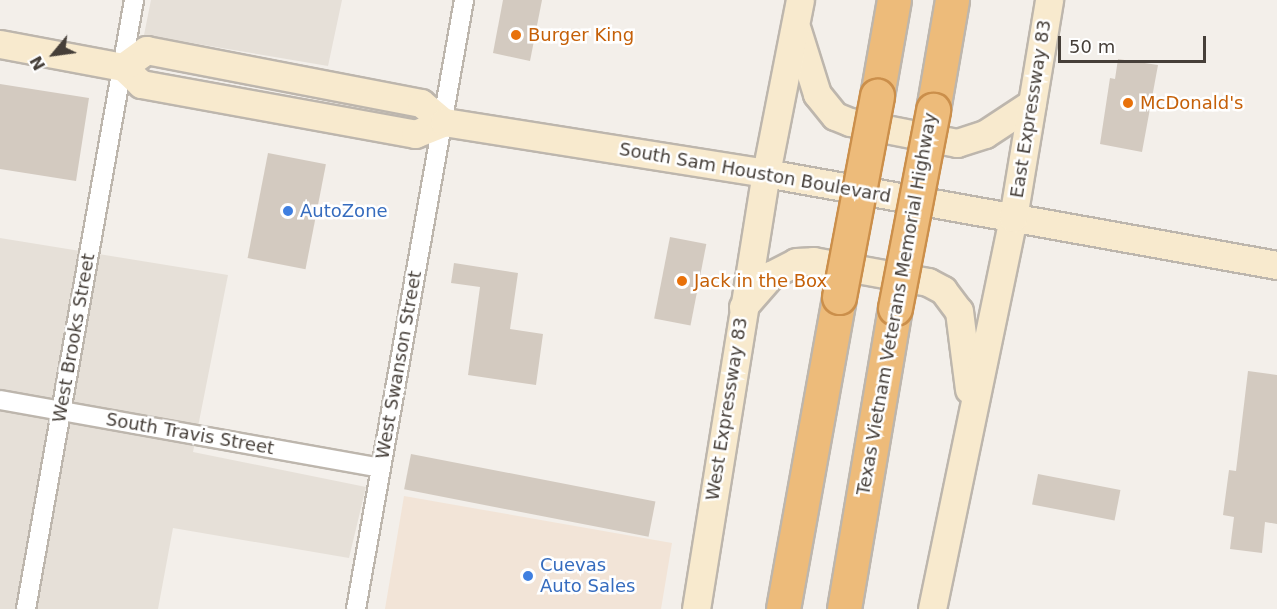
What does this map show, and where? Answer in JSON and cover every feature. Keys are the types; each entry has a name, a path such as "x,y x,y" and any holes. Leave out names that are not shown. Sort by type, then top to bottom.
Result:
{"highway":[{"path":"783,609 894,0"},
{"name":"Texas Vietnam Veterans Memorial Highway","path":"844,609 895,308 952,0"}],"main road":[{"name":"East Expressway 83","path":"1013,218 1049,0"},
{"path":"798,13 817,94 835,116 850,122 957,143 985,134 1032,103"},
{"path":"766,173 798,13"},
{"path":"0,45 123,67 141,84 415,134 444,122"},
{"name":"South Sam Houston Boulevard","path":"444,122 766,173 1277,265"},
{"name":"West Expressway 83","path":"696,609 766,173"},
{"path":"932,609 1013,218"},
{"path":"743,308 771,275 796,262 813,261 928,282 943,290 959,311 972,414"}],"street":[{"name":"West Brooks Street","path":"26,609 134,0"},
{"name":"West Swanson Street","path":"356,609 464,0"},
{"name":"South Travis Street","path":"0,400 380,468"}],"shaded area":[{"path":"151,0 342,0 328,66 144,35"},
{"path":"0,238 228,275 193,452 366,487 349,558 173,528 158,609 0,609"},
{"name":"Cuevas Auto Sales","path":"404,496 672,543 661,609 385,609"}],"building":[{"name":"Burger King","path":"503,0 542,0 530,61 493,53"},
{"name":"McDonald's","path":"1118,59 1158,65 1142,152 1100,144 1110,78 1115,79"},
{"path":"0,84 89,98 76,181 0,169"},
{"name":"AutoZone","path":"268,153 326,164 305,269 248,258"},
{"name":"Jack in the Box","path":"670,237 706,244 690,326 654,318"},
{"path":"454,263 518,273 510,329 543,334 536,385 468,375 480,287 451,283"},
{"path":"1248,371 1277,375 1277,524 1265,522 1262,553 1230,549 1234,517 1223,515 1229,470 1236,471"},
{"path":"411,454 655,502 649,537 404,489"},
{"path":"1038,474 1120,490 1115,520 1032,504"}],"place":[{"name":"Burger King","path":"516,35"},
{"name":"McDonald's","path":"1128,103"},
{"name":"AutoZone","path":"288,211"},
{"name":"Jack in the Box","path":"682,281"},
{"name":"Cuevas Auto Sales","path":"528,576"}]}
